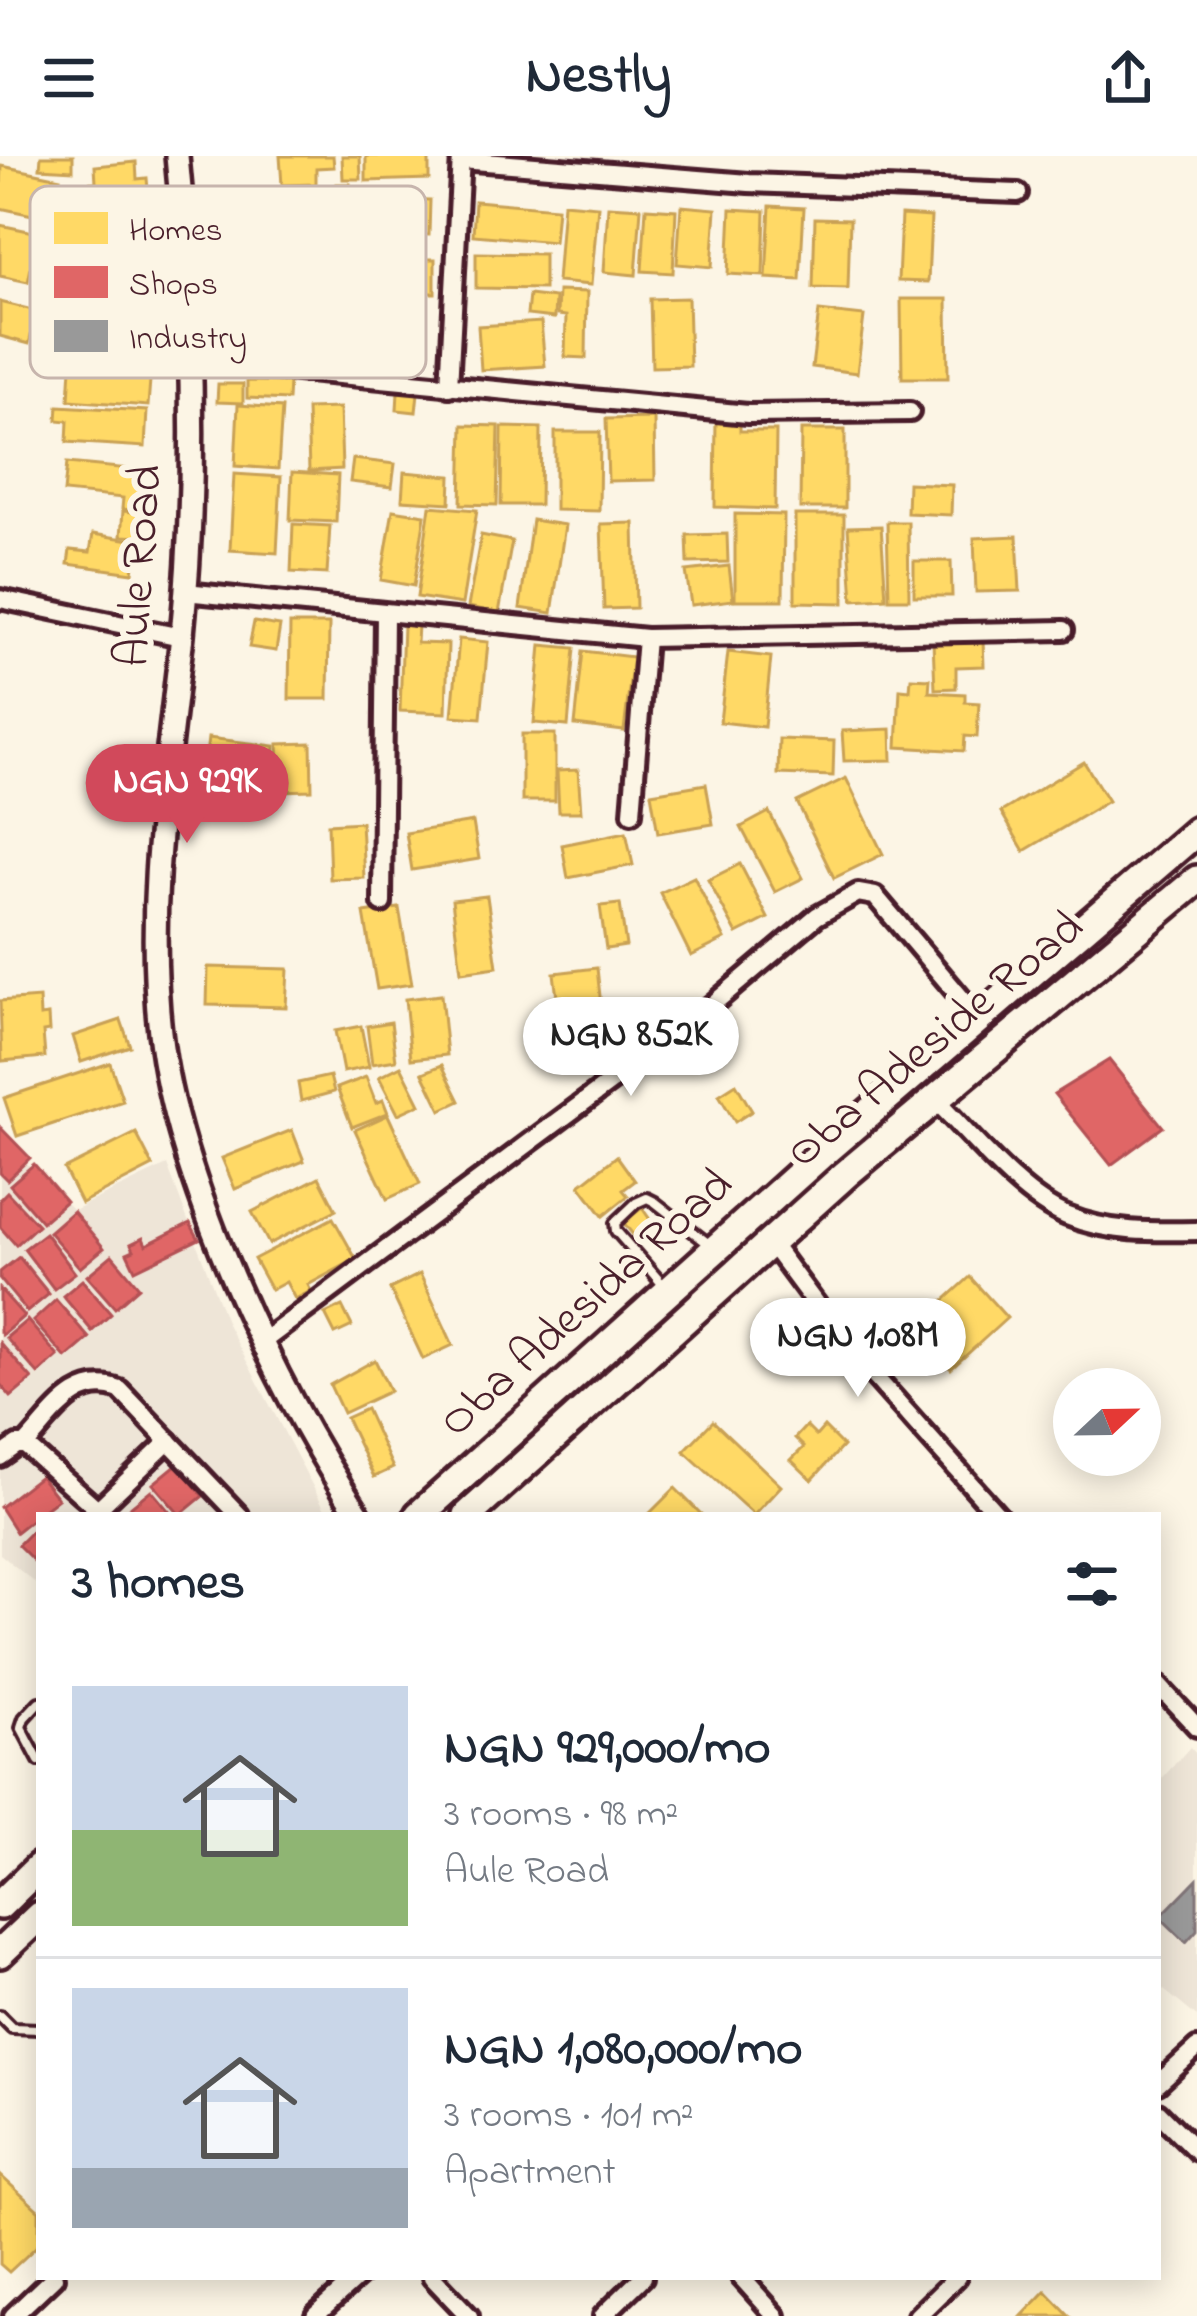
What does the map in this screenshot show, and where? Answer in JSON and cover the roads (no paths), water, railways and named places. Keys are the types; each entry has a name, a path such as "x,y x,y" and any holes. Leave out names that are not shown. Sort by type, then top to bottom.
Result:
{"main road":[{"name":"Oba Adesida Road","path":"422,1512 978,1018 1197,831"},
{"name":"Oba Adeside Road","path":"471,1512 934,1099 1197,880"},
{"path":"1066,941 1091,967"},
{"path":"0,1905 36,1870"},
{"path":"0,1953 36,1919"}],"street":[{"name":"Aule Road","path":"178,156 180,186"},
{"path":"449,387 461,158 749,183 1018,193"},
{"name":"Aule Road","path":"192,378 193,479 182,638 164,762 154,930 160,1035 181,1134 209,1214 262,1342 356,1512"},
{"path":"356,378 748,414 910,412"},
{"path":"185,592 646,638 1064,630"},
{"path":"0,599 182,638"},
{"path":"382,903 385,614"},
{"path":"632,813 646,638"},
{"path":"262,1342 694,1020 817,916 858,893 875,896 978,1018"},
{"path":"934,1099 1036,1198 1068,1216 1131,1231 1197,1232"},
{"path":"770,1242 844,1342 995,1512"},
{"path":"26,1445 78,1391 92,1384 120,1390 236,1512"},
{"path":"0,1457 16,1445 26,1445 101,1512 169,1441"},
{"path":"1161,1688 1197,1727"},
{"path":"1161,2081 1197,2048"},
{"path":"1161,2115 1197,2151"},
{"path":"6,2314 50,2280"},
{"path":"315,2316 355,2280"},
{"path":"435,2280 469,2316"},
{"path":"603,2316 640,2280"},
{"path":"744,2280 776,2316"},
{"path":"916,2316 954,2280"}],"lane":[{"path":"669,1292 616,1231 615,1223 636,1202 646,1198 655,1202 716,1250"},
{"path":"36,1705 21,1727 36,1755"},
{"path":"0,2016 11,2028 36,2030"}]}
